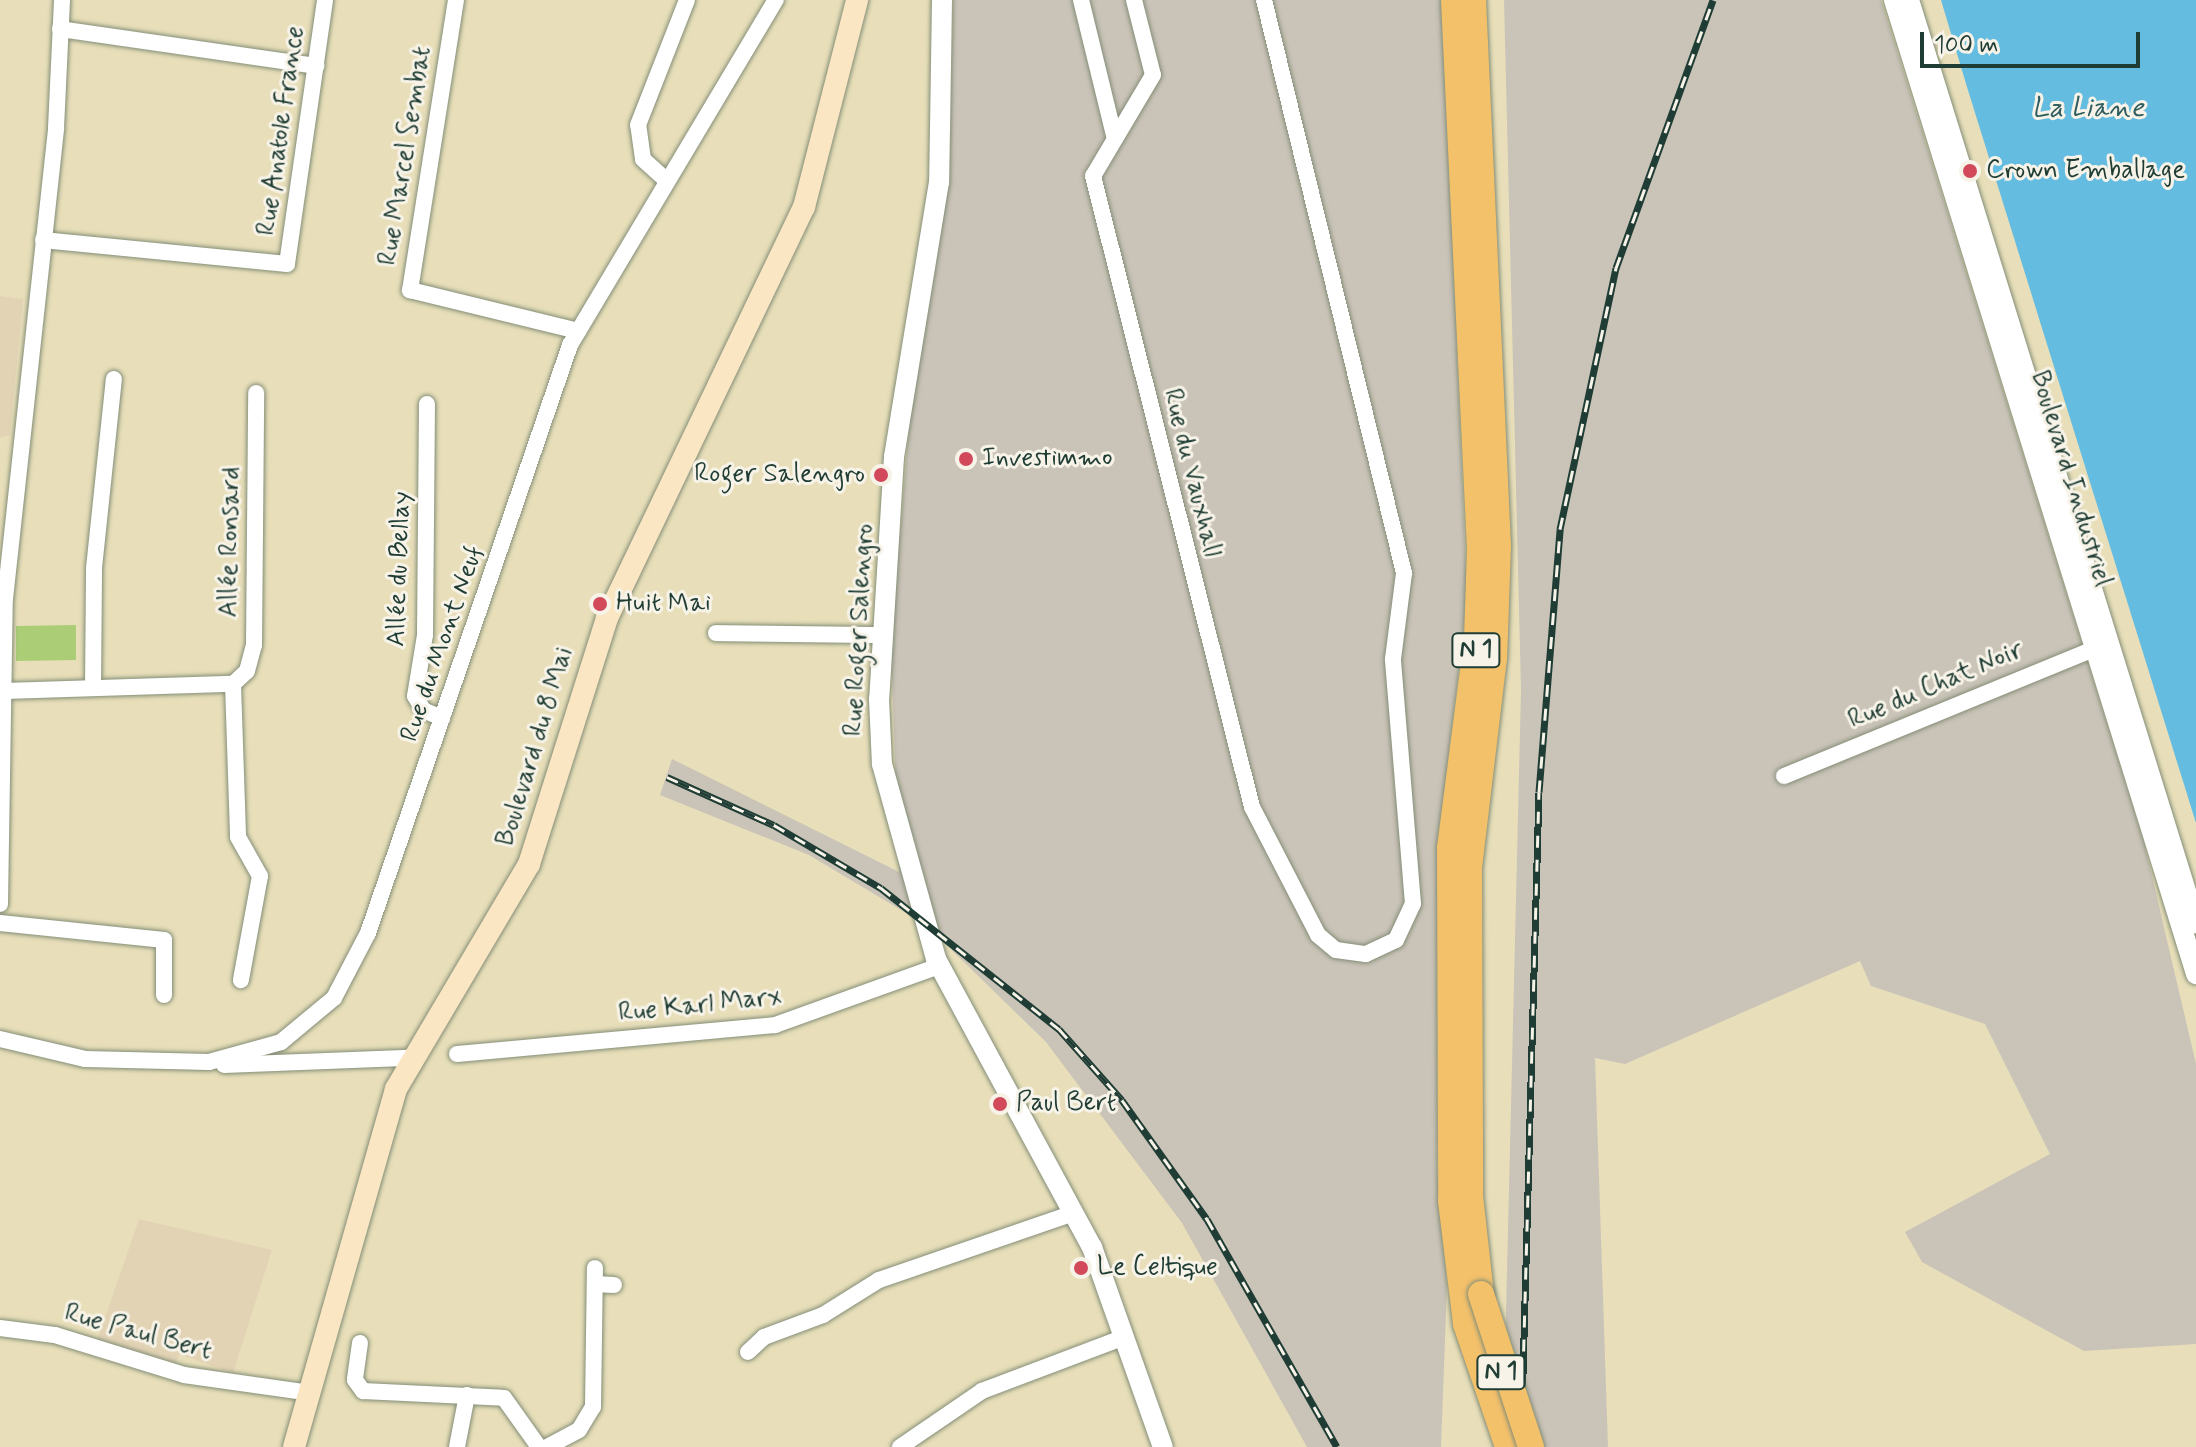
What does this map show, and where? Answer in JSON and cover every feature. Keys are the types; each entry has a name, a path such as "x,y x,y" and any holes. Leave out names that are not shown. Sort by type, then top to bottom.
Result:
{"highway":[{"name":"N 1","path":"1454,0 1480,549 1477,640 1450,848 1451,1188 1471,1296 1508,1447"},
{"name":"N 1","path":"1473,0 1498,560 1469,885 1471,1296 1531,1447"}],"main road":[{"name":"Boulevard du 8 Mai","path":"842,65 845,0"},
{"name":"Boulevard du 8 Mai","path":"294,1447 382,1129 410,1058 529,864 607,618 804,207 857,0"}],"street":[{"path":"0,904 5,599 43,240 62,0"},
{"name":"Rue Anatole France","path":"43,240 287,264 325,0"},
{"name":"Rue Marcel Sembat","path":"456,0 410,290 578,331"},
{"path":"666,180 643,159 638,125 687,0"},
{"name":"Rue du Mont Neuf","path":"0,1039 85,1059 209,1062 281,1042 339,991 365,941 578,331 776,0"},
{"name":"Rue Roger Salengro","path":"942,0 940,174 897,433 883,635 883,771 939,966 1074,1213 1125,1337 1163,1447"},
{"path":"1081,0 1115,139"},
{"name":"Rue du Vauxhall","path":"1134,0 1153,75 1093,176 1244,783 1312,928 1336,950 1386,949 1412,912 1393,659 1404,573 1264,0"},
{"name":"Boulevard Industriel","path":"1894,0 2102,646 2196,923"},
{"name":"Boulevard Industriel","path":"1909,0 2102,646 2196,974"},
{"path":"60,29 316,66"},
{"path":"93,688 93,580 114,379"},
{"name":"Allée Ronsard","path":"233,684 254,653 256,393"},
{"name":"Allée du Bellay","path":"427,404 425,635 415,696 423,710 442,718"},
{"path":"716,633 883,635"},
{"name":"Rue du Chat Noir","path":"1784,776 2102,646"},
{"path":"4,691 233,684 238,837 260,876 241,980"},
{"path":"0,923 164,940 164,995"},
{"name":"Rue Karl Marx","path":"457,1054 765,1027 939,966"},
{"path":"209,1062 410,1058"},
{"path":"748,1352 764,1337 823,1315 879,1280 1074,1213"},
{"path":"547,1447 579,1430 593,1407 595,1276 614,1285"},
{"name":"Rue Paul Bert","path":"0,1328 55,1335 184,1375 310,1393"},
{"path":"900,1447 982,1391 1125,1337"},
{"path":"360,1343 355,1374 363,1391 467,1395 512,1403 539,1447"},
{"path":"457,1447 467,1395"}],"shaded area":[{"path":"953,0 1443,0 1467,601 1438,844 1437,1170 1447,1286 1441,1447 1307,1447 1182,1223 1046,1042 926,925 809,855 660,795 672,759 899,872 891,646 912,390 950,143"},
{"path":"1504,0 1881,0 2144,842 2196,1064 2196,1344 2084,1351 1922,1262 1905,1232 2050,1154 1985,1024 1871,986 1860,961 1625,1064 1595,1058 1608,1447 1541,1447 1505,1355 1521,690"},
{"path":"0,296 23,299 10,435 0,438"},
{"path":"139,1219 272,1250 233,1373 179,1354 176,1364 97,1341"}],"green space":[{"path":"76,625 76,660 16,661 16,626"}],"water":[{"name":"La Liane","path":"1941,0 2196,0 2196,823 1967,87"}],"railway":[{"path":"1521,1447 1539,792 1560,529 1616,268 1713,0"},
{"path":"667,777 774,825 881,888 1059,1029 1122,1100 1207,1219 1337,1447"}],"place":[{"name":"Crown Emballage","path":"1970,171"},
{"name":"Investimmo","path":"966,459"},
{"name":"Roger Salengro","path":"881,475"},
{"name":"Huit Mai","path":"600,604"},
{"name":"Paul Bert","path":"1000,1104"},
{"name":"Le Celtique","path":"1081,1268"}]}
